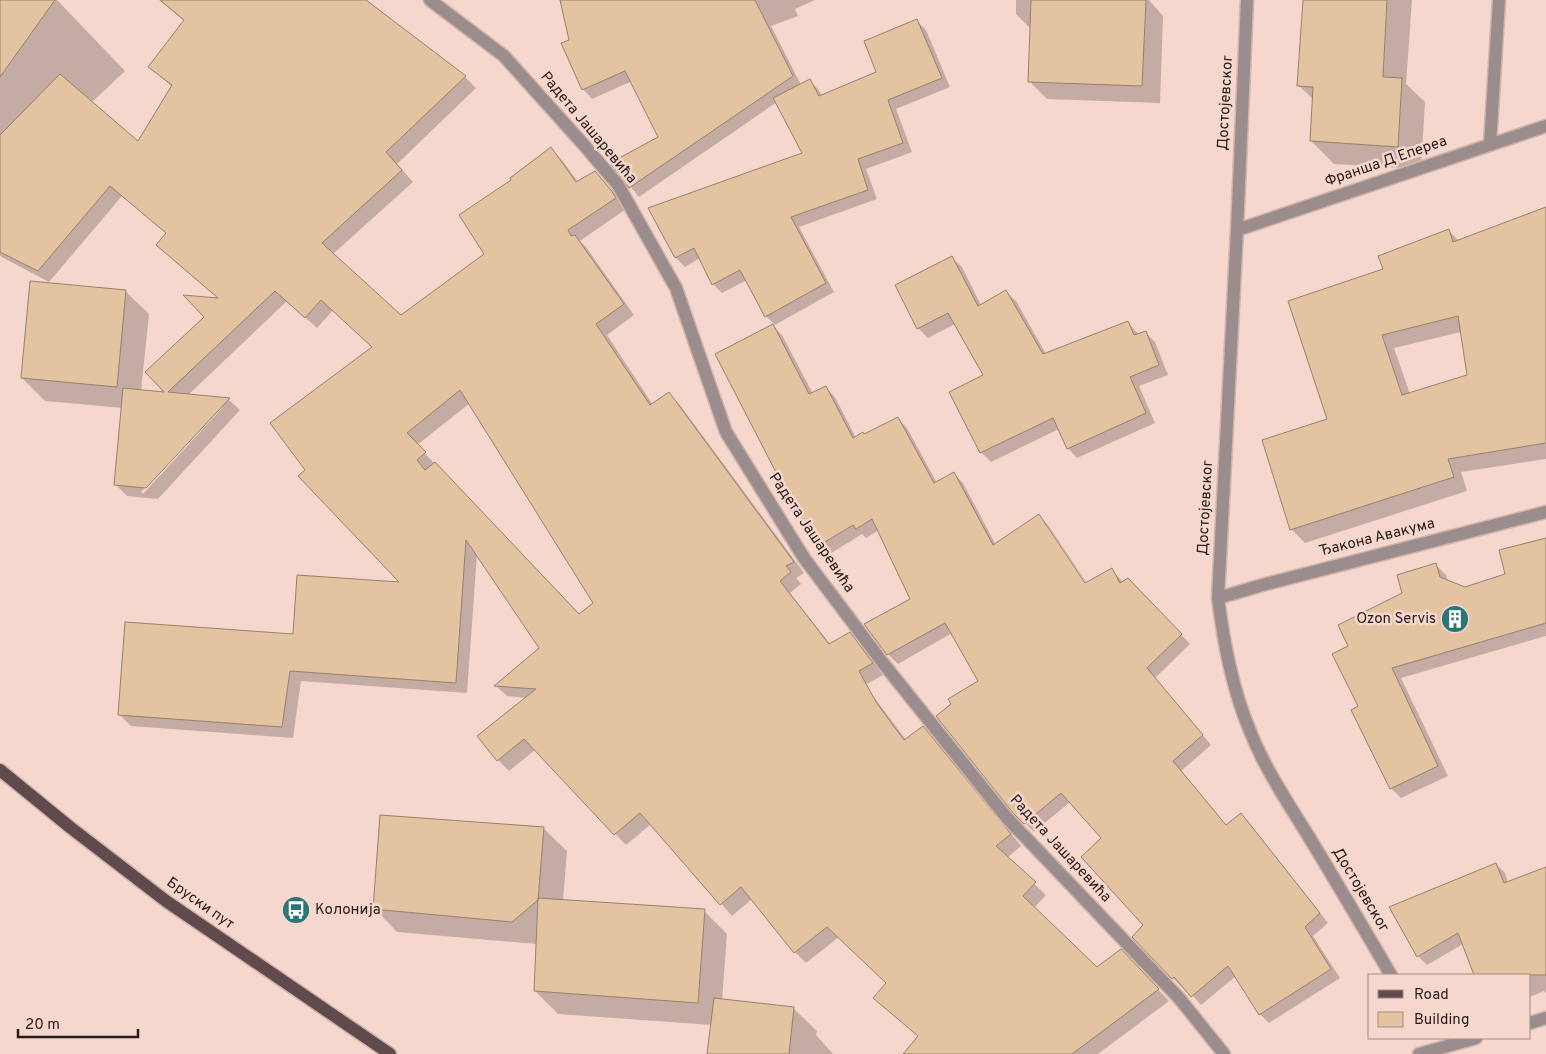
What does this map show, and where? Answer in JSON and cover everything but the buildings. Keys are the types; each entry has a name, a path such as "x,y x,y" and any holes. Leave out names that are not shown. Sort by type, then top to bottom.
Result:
{"main road":[{"name":"Бруски пут","path":"0,770 71,828 166,901 390,1054"}],"street":[{"name":"Радета Јашаревића","path":"430,0 504,56 618,185 676,288 726,432 804,558 883,663 1007,818 1179,998 1224,1054"},
{"name":"Достојевског","path":"1247,0 1218,598 1225,648 1236,692 1250,732 1269,771 1390,974"},
{"path":"1490,144 1499,0"},
{"name":"Франша Д Епереа","path":"1237,230 1546,126"},
{"name":"Ђакона Авакума","path":"1218,598 1546,512"},
{"path":"1531,1023 1546,1018"},
{"path":"1428,1039 1436,1052"},
{"path":"1419,1054 1436,1052 1473,1039"}],"place":[{"name":"Ozon Servis","path":"1455,619"},
{"name":"Колонија","path":"296,910"}]}
